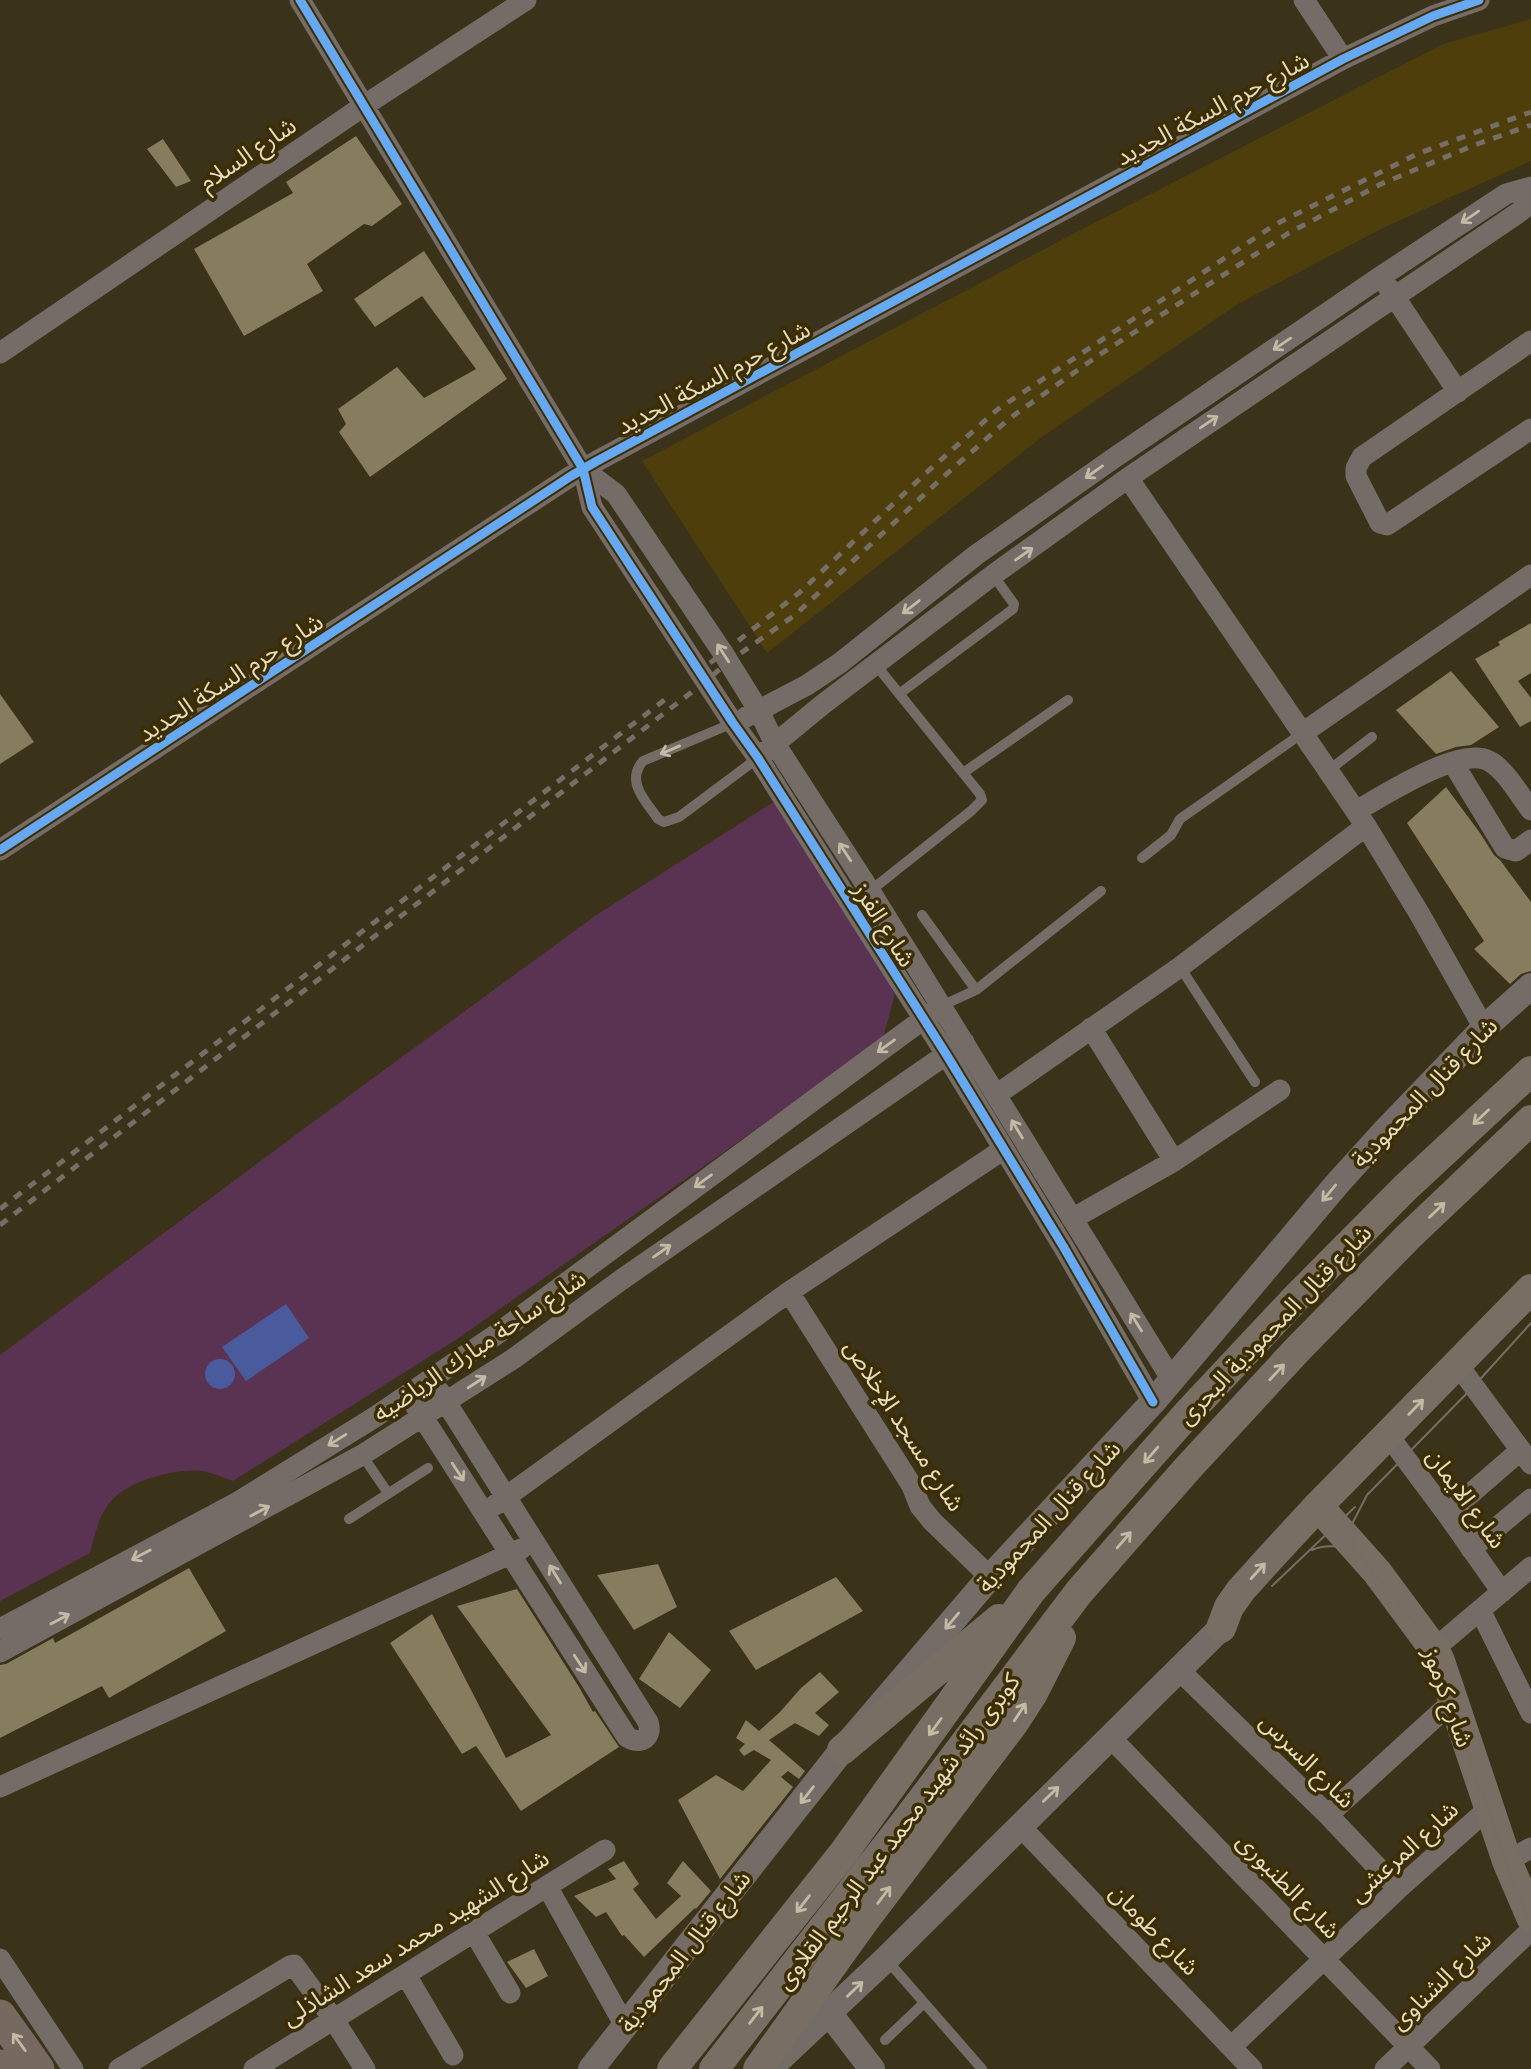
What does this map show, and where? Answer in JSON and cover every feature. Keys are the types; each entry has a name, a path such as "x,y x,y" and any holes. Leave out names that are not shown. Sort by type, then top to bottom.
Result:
{"main road":[{"name":"شارع قنال المحمودية البحرى","path":"1031,1591 1189,1412 1295,1298 1405,1188 1531,1070"},
{"name":"شارع قنال المحمودية البحرى","path":"1079,1592 1297,1350 1408,1237 1531,1120"},
{"path":"1221,1628 1229,1607 1241,1590 1318,1506 1531,1289"},
{"name":"شارع كرموز","path":"1318,1506 1377,1572 1434,1648 1489,1808 1519,1854 1531,1917"},
{"path":"842,1750 1031,1591"},
{"name":"كوبرى رائد شهيد محمد عبد الرحيم القلاوى","path":"672,2069 845,1850 1031,1591"},
{"path":"758,2069 811,1993 1013,1724 1050,1661 1066,1629 1079,1592"},
{"name":"كوبرى رائد شهيد محمد عبد الرحيم القلاوى","path":"714,2069 876,1861 1079,1592"},
{"path":"0,2016 37,2069"}],"street":[{"path":"300,0 583,469"},
{"name":"شارع السلام","path":"0,353 365,105 526,0"},
{"path":"1304,0 1343,59"},
{"name":"شارع حرم السكة الحديد","path":"0,850 583,469 1343,59 1433,16 1479,0"},
{"path":"733,723 807,685 840,663 976,555 1114,458 1506,194 1531,187"},
{"path":"767,751 822,705 993,575 1128,478 1518,214 1531,202"},
{"path":"1380,277 1458,392"},
{"path":"1531,341 1362,457 1357,462 1356,476 1380,523 1391,523 1531,429"},
{"name":"شارع الفرز","path":"583,469 616,494 759,711 767,751 923,1019 1063,1247 1153,1402"},
{"name":"شارع الفرز","path":"583,469 593,507 733,723 767,751 870,891 1172,1380"},
{"path":"1128,478 1361,818 1484,1028"},
{"path":"1304,732 1531,575"},
{"path":"840,663 855,681"},
{"path":"807,685 822,705"},
{"path":"996,1095 1180,967 1361,818 1421,774 1473,757 1487,759 1499,768 1531,810"},
{"path":"1452,763 1505,848 1516,851 1531,840"},
{"name":"شارع قنال المحمودية","path":"591,2069 842,1750 990,1577 1153,1402 1337,1184 1393,1122 1484,1028 1531,986"},
{"name":"شارع ساحة مبارك الرياضيه","path":"0,1629 239,1502 408,1394 497,1334 941,1006"},
{"path":"1091,1028 1174,1161"},
{"name":"شارع ساحة مبارك الرياضيه","path":"0,1652 362,1455 446,1402 513,1359 621,1280 964,1042"},
{"path":"1063,1247 1077,1227 1280,1090"},
{"path":"484,1513 789,1292 1004,1149"},
{"name":"شارع مسجد الإخلاص","path":"789,1292 912,1486 920,1506 990,1577"},
{"path":"1447,1514 1526,1457 1458,1364"},
{"path":"408,1394 627,1737 634,1742 648,1737 648,1721 432,1378"},
{"name":"شارع الايمان","path":"1388,1435 1502,1592"},
{"path":"1471,1549 1531,1499"},
{"path":"0,1787 535,1543"},
{"path":"1434,1648 1531,1567"},
{"path":"1480,1610 1531,1713"},
{"path":"769,2069 886,1959 1221,1628"},
{"name":"شارع السرس","path":"1179,1670 1328,1815 1398,1889"},
{"path":"1328,1815 1453,1701"},
{"name":"شارع الطنبورى","path":"1110,1737 1430,2069"},
{"name":"شارع المرعشى","path":"1231,2047 1398,1889 1489,1808"},
{"name":"شارع طومان","path":"1019,1825 1252,2069"},
{"name":"شارع الشهيد محمد سعد الشاذلى","path":"254,2069 605,1850"},
{"path":"547,1886 625,2026"},
{"name":"شارع الشناوى","path":"1385,2069 1531,1930"},
{"path":"474,1932 510,1993"},
{"path":"0,1959 72,2069"},
{"path":"119,2069 294,1965 298,1967 365,2069"},
{"path":"406,1975 453,2055"},
{"path":"829,2013 872,2069"}],"lane":[{"path":"899,694 1013,609 1014,604 993,575"},
{"path":"870,891 981,803 980,794 876,665"},
{"path":"963,773 1068,700"},
{"path":"733,723 643,761 636,769 636,787 658,820 664,822 679,817 767,751"},
{"path":"1142,858 1171,835 1180,819 1304,732"},
{"path":"1329,770 1372,737"},
{"path":"941,1006 976,990 1101,891"},
{"path":"922,915 976,990"},
{"path":"1180,967 1255,1082"},
{"path":"362,1455 388,1493"},
{"path":"349,1519 428,1468"},
{"path":"886,1959 982,2069"},
{"path":"885,2040 924,2003"}],"shaded area":[{"path":"1531,19 1531,161 1383,228 1238,304 1042,437 767,653 642,461 1090,225 1443,44"},
{"path":"781,797 900,975 883,1038 457,1339 233,1481 207,1472 184,1471 144,1480 122,1491 105,1510 90,1553 0,1601 0,1355 595,916"}],"water":[{"path":"286,1304 309,1338 246,1381 222,1347"},
{"path":"220,1359 226,1360 234,1368 234,1380 226,1388 220,1389 214,1388 206,1380 205,1374 206,1368 214,1360"}],"building":[{"path":"356,136 402,204 372,226 364,224 307,264 323,291 244,336 194,249 293,193 286,182"},
{"path":"163,139 191,181 176,187 147,149"},
{"path":"424,251 507,379 370,477 339,432 346,424 338,409 397,367 424,398 476,369 422,296 375,327 354,299"},
{"path":"1531,623 1531,673 1518,681 1531,698 1531,721 1520,727 1475,659"},
{"path":"1451,671 1499,727 1471,745 1436,754 1396,710"},
{"path":"0,694 34,742 0,764"},
{"path":"1446,787 1531,902 1531,971 1521,974 1510,984 1474,949 1484,941 1407,823"},
{"path":"658,1564 677,1607 634,1630 597,1575"},
{"path":"189,1568 226,1631 109,1698 102,1686 0,1738 0,1665 53,1638 55,1643"},
{"path":"836,1577 863,1611 756,1670 729,1631"},
{"path":"517,1589 593,1712 595,1711 619,1747 521,1811 476,1746 462,1754 390,1643 432,1614 506,1758 551,1735 457,1606"},
{"path":"669,1632 711,1670 680,1708 639,1679"},
{"path":"820,1672 839,1692 815,1713 829,1725 819,1736 795,1723 769,1740 805,1771 799,1779 788,1771 781,1777 793,1787 720,1879 678,1800 716,1775 743,1791 771,1760 754,1750 744,1756 739,1750 745,1744 736,1738 746,1720 759,1731"},
{"path":"624,1861 639,1884 633,1889 656,1919 681,1896 667,1883 683,1861 711,1891 696,1909 644,1957 624,1935 622,1936 606,1912 596,1917 574,1896 616,1879 608,1869"},
{"path":"534,1949 548,1976 526,1988 507,1962"}],"tram line":[{"path":"1531,1323 1474,1386 1367,1495 1353,1522 1352,1536 1360,1556 1433,1649 1505,1862 1531,1923"},
{"path":"1272,1586 1355,1507"},
{"path":"1312,1550 1334,1546 1357,1552"}],"railway":[{"path":"710,663 800,592 998,409 1276,224 1417,154 1531,112"},
{"path":"0,1225 728,662 795,615 1010,418 1099,355 1287,234 1381,184 1531,125"},
{"path":"0,1209 667,698"}],"cycle path":[{"path":"300,0 583,469 592,507 758,758 946,1054 1063,1246 1153,1402"},
{"path":"0,850 597,461 1343,59 1433,16 1479,0"}]}
